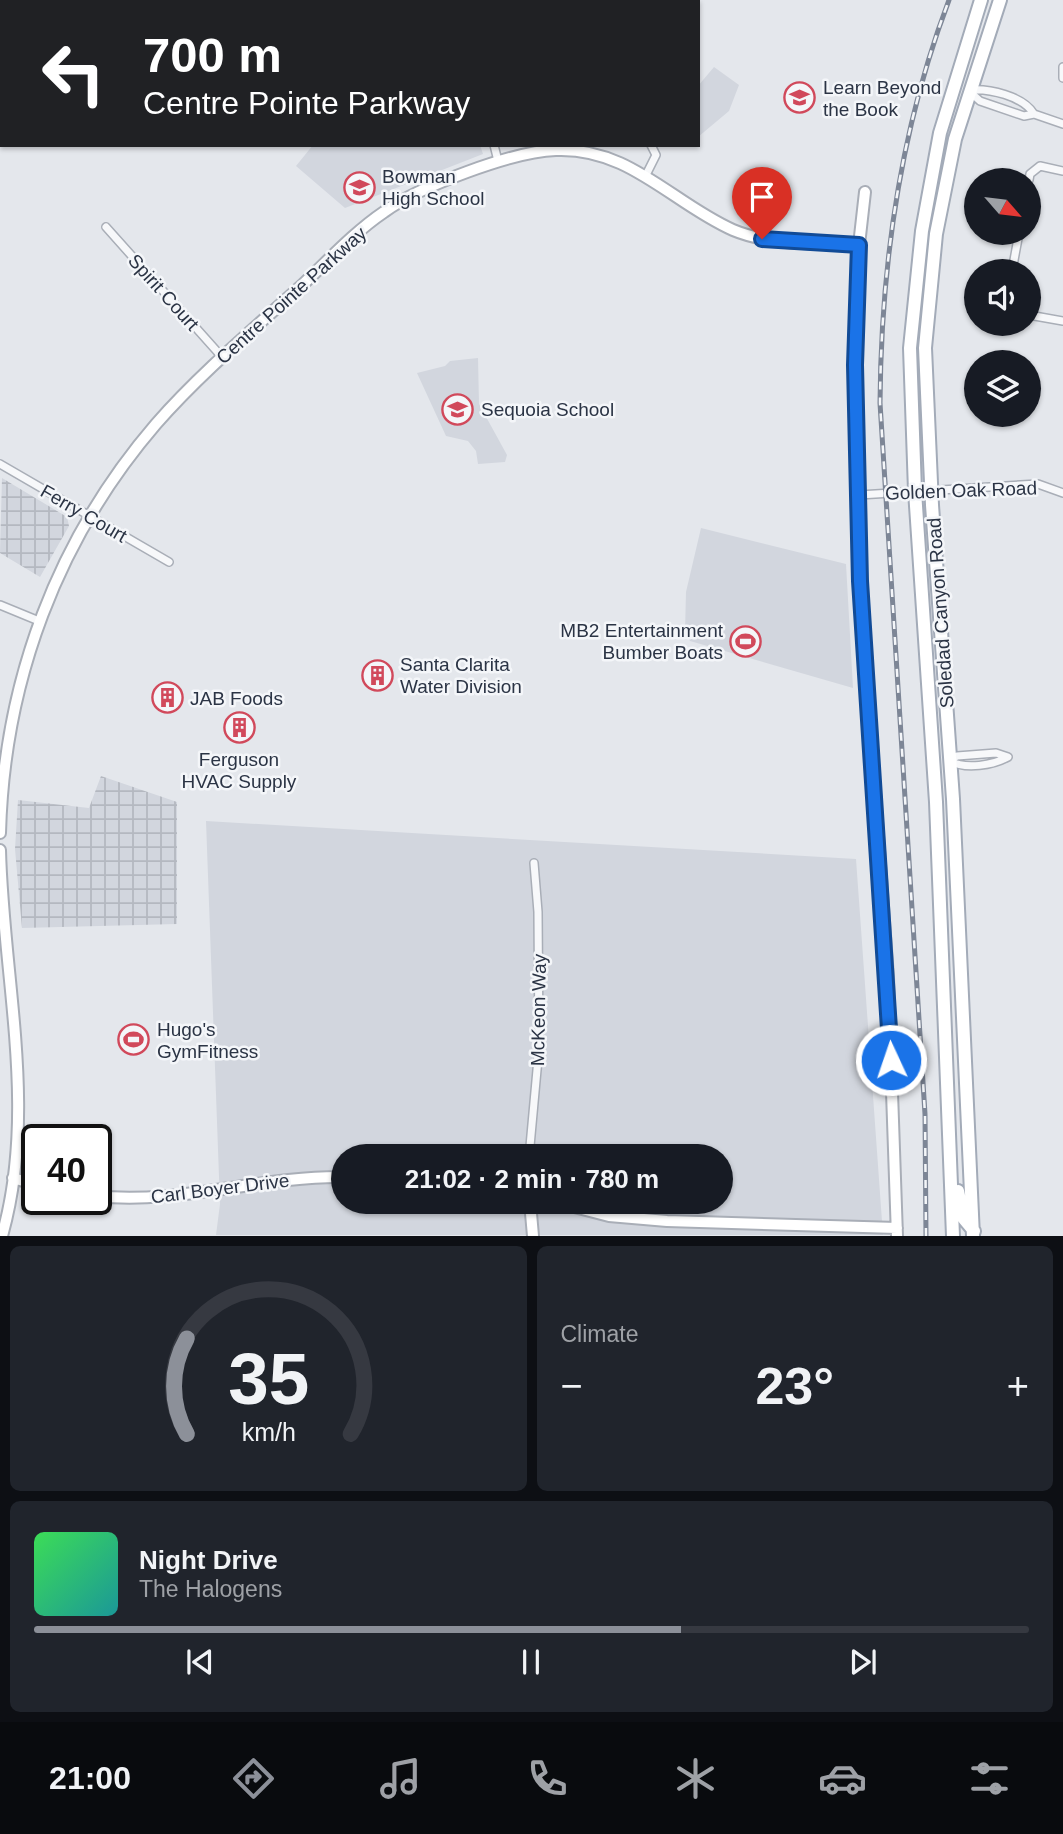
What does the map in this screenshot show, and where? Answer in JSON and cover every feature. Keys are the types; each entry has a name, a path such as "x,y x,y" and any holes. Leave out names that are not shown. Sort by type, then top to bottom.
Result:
{"main road":[{"name":"Soledad Canyon Road","path":"953,1236 940,911 915,491 910,348 922,231 940,132 981,0"},
{"name":"Soledad Canyon Road","path":"971,1230 950,761 931,490 925,348 936,234 969,90 1000,0"},
{"path":"953,85 969,90"},
{"path":"926,677 935,695 939,749 946,760 950,761 941,777 944,869 940,911"},
{"path":"951,1170 971,1230"}],"street":[{"path":"1063,67 1063,78"},
{"path":"969,90 984,88 1028,105 1034,114"},
{"path":"969,90 980,101 1024,116 1034,114 1063,124"},
{"path":"494,147 498,161"},
{"path":"646,175 656,155 652,147"},
{"name":"Centre Pointe Parkway","path":"0,833 3,777 13,713 40,621 89,517 138,445 176,402 222,357 388,209 498,161 529,152 578,150 609,158 646,175 722,225 748,235 776,240 859,245"},
{"path":"1036,168 1040,166 1063,170"},
{"path":"601,1214 667,1221 897,1232 887,977 866,687 855,365 859,245 865,192"},
{"name":"Spirit Court","path":"106,227 222,357"},
{"path":"1041,317 1063,321"},
{"name":"Ferry Court","path":"0,464 169,562"},
{"name":"Golden Oak Road","path":"859,495 1038,484 1063,493"},
{"path":"0,605 40,621"},
{"path":"996,753 1008,757 995,764 958,765 950,761 957,756 979,754 996,753"},
{"path":"0,850 17,1074 13,1178 2,1236"},
{"name":"McKeon Way","path":"530,1144 539,1048 538,912 534,863"},
{"path":"13,1178 21,1180"},
{"name":"Carl Boyer Drive","path":"112,1196 165,1197 271,1180 331,1178"},
{"path":"531,1214 533,1236"}],"shaded area":[{"path":"714,67 739,85 729,111 700,135 700,84"},
{"name":"Bowman High School","path":"311,147 481,147 483,154 345,208 296,166"},
{"name":"Sequoia School","path":"478,358 479,404 507,455 505,462 478,464 476,451 468,441 446,436 417,373 445,366 450,361"},
{"path":"2,478 67,517 69,526 40,577 0,553"},
{"path":"701,528 846,564 853,688 690,641 685,632 686,592"},
{"path":"101,776 177,802 177,924 22,928 15,849 18,800 89,808"},
{"path":"206,821 856,859 883,1235 216,1235 220,1204"}],"water":[{"name":"MB2 Entertainment Bumber Boats","path":"747,629 758,633 759,638 751,652 732,645 736,634"}],"railway":[{"path":"926,1236 925,1114 880,403 884,300 897,198 918,98 949,0"}],"place":[{"name":"Learn Beyond the Book","path":"800,98"},
{"name":"Bowman High School","path":"359,187"},
{"name":"Sequoia School","path":"458,409"},
{"name":"MB2 Entertainment Bumber Boats","path":"746,641"},
{"name":"Santa Clarita Water Division","path":"377,675"},
{"name":"JAB Foods","path":"167,698"},
{"name":"Ferguson HVAC Supply","path":"239,728"},
{"name":"Hugo's GymFitness","path":"134,1040"}],"route":[{"path":"762,239 859,245 855,365 860,581 891,1060"}]}
